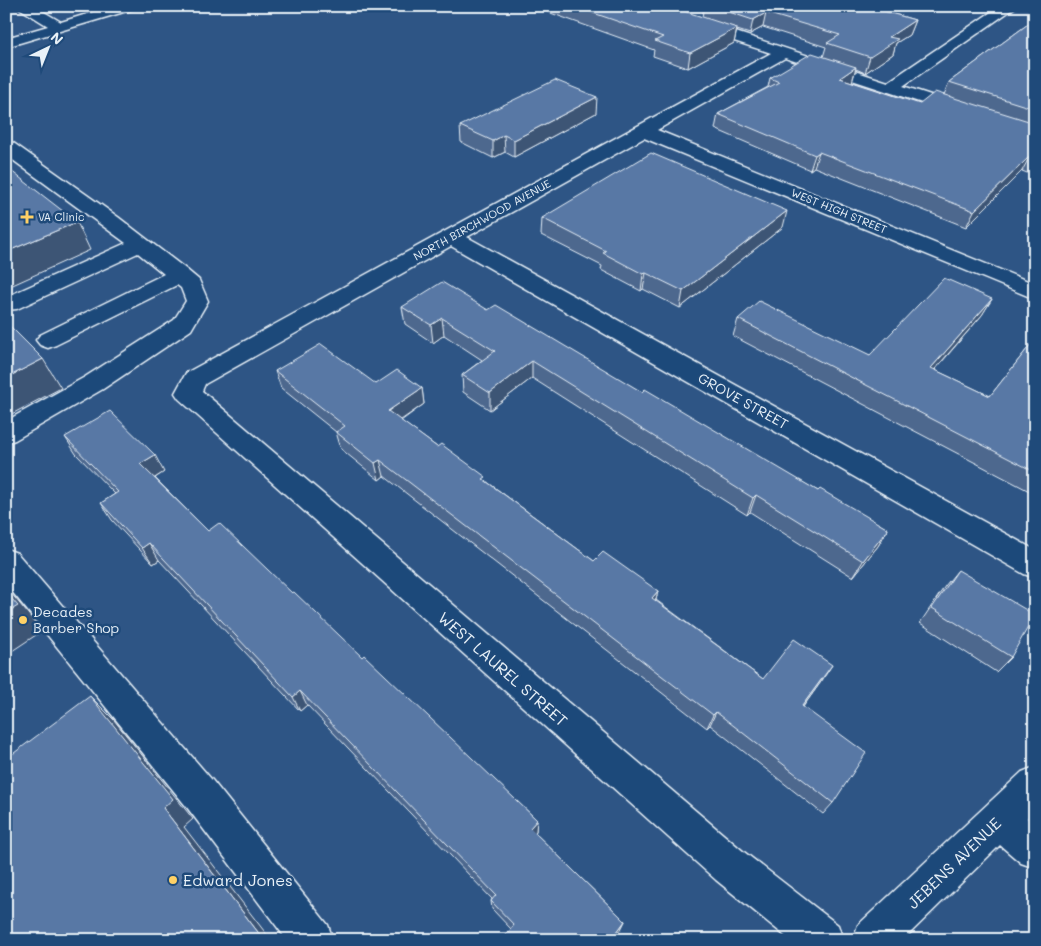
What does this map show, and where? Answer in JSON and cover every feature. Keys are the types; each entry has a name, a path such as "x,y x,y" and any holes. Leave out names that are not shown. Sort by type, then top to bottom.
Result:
{"street":[{"path":"23,6 60,27"},
{"path":"6,43 129,6"},
{"path":"641,6 1035,135"},
{"path":"890,88 1010,6"},
{"path":"684,20 706,10"},
{"name":"NORTH BIRCHWOOD AVENUE","path":"188,393 195,379 783,53"},
{"name":"WEST HIGH STREET","path":"643,131 1035,292"},
{"path":"6,146 140,244 179,275 191,285 197,301 183,324 94,383 6,433"},
{"name":"GROVE STREET","path":"451,238 1035,565"},
{"path":"9,304 140,244"},
{"path":"48,340 179,275"},
{"name":"WEST LAUREL STREET","path":"188,393 722,860 823,940"},
{"path":"6,562 199,793 313,940"},
{"name":"JEBENS AVENUE","path":"873,940 1035,785"},
{"path":"999,819 1035,849"}],"building":[{"path":"573,6 668,6 737,28 690,53 655,41 663,37"},
{"path":"711,6 866,6 915,20 889,37 898,39 870,57 827,43 840,35 766,13 753,20"},
{"path":"1035,19 1035,109 949,82"},
{"path":"812,53 856,67 840,78 920,104 935,92 1035,123 1035,157 1030,156 974,211 819,152 815,155 718,114 779,82 770,78"},
{"path":"555,80 597,97 514,140 504,135 493,141 460,126"},
{"path":"651,153 787,211 683,291 646,273 643,274 603,253 606,251 542,218"},
{"path":"6,167 77,222 6,252"},
{"path":"944,278 992,299 931,368 990,396 1035,339 1035,472 738,319 759,301 870,355"},
{"path":"442,282 488,310 496,305 642,392 645,389 818,491 820,489 888,529 863,561 756,495 753,498 532,361 490,393 462,375 495,351 442,318 431,325 402,307"},
{"path":"6,322 43,359 6,378"},
{"path":"321,344 376,384 397,370 422,388 388,411 437,447 441,444 486,477 483,479 594,561 603,552 658,591 652,598 763,679 794,639 832,665 802,706 866,753 833,803 716,712 713,715 380,460 375,463 336,432 345,426 275,371"},
{"path":"110,411 155,455 140,464 208,531 219,523 362,657 364,655 537,820 530,828 625,921 611,940 502,940 514,925 491,901 496,895 300,691 293,697 149,543 142,548 101,503 118,492 65,437"},
{"path":"958,570 1035,615 1011,657 932,608"},
{"path":"6,592 18,606 6,613"},
{"path":"90,696 173,799 163,808 264,940 6,940 6,759"}],"place":[{"name":"VA Clinic","path":"27,217"},
{"name":"Decades Barber Shop","path":"23,620"},
{"name":"Edward Jones","path":"173,880"}]}
